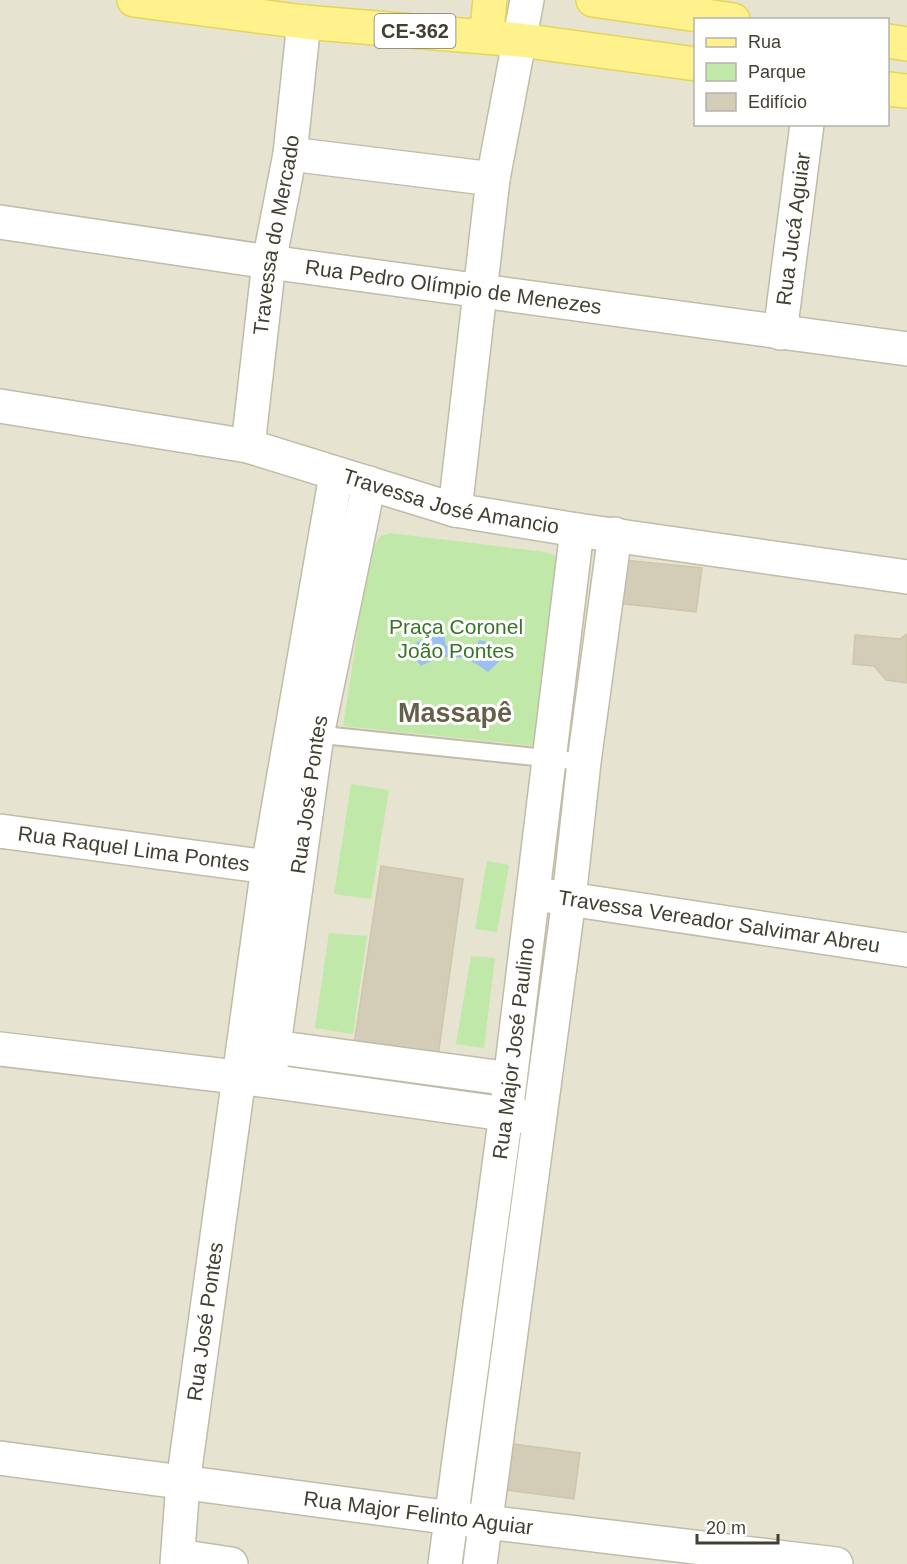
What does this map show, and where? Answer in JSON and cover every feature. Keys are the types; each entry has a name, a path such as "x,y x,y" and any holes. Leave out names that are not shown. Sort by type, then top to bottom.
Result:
{"main road":[{"name":"CE-362","path":"134,0 304,22 520,40 694,64"},
{"path":"486,37 490,0"},
{"path":"593,0 719,18"},
{"path":"889,41 907,44"},
{"path":"889,89 907,91"}],"street":[{"path":"455,510 493,179 528,0"},
{"name":"Travessa do Mercado","path":"248,446 269,262 290,154 304,22"},
{"name":"Rua Jucá Aguiar","path":"780,333 807,126"},
{"path":"290,154 493,179"},
{"name":"Rua Pedro Olímpio de Menezes","path":"0,222 481,292 907,349"},
{"name":"Travessa José Amancio","path":"0,406 248,446 455,510 577,530 907,577"},
{"name":"Rua José Pontes","path":"178,1560 183,1483 254,1080 282,870 304,732 336,474"},
{"name":"Rua José Pontes","path":"304,732 369,483"},
{"name":"Rua Major José Paulino","path":"445,1564 506,1114 577,530"},
{"name":"Rua Major José Paulino","path":"480,1564 570,899 584,762 615,534"},
{"name":"Rua Raquel Lima Pontes","path":"0,831 282,870"},
{"name":"Rua José Pontes","path":"254,1080 274,1047 282,870"},
{"name":"Travessa Vereador Salvimar Abreu","path":"533,893 907,950"},
{"path":"516,1029 551,1033"},
{"path":"274,1047 510,1079"},
{"path":"0,1049 254,1080 539,1119"},
{"path":"382,1097 387,1064"},
{"path":"488,1246 522,1251"},
{"path":"471,1377 504,1379"},
{"name":"Rua Major Felinto Aguiar","path":"0,1458 452,1518 836,1564"},
{"path":"178,1560 231,1564"}],"lane":[{"path":"304,732 584,762"}],"shaded area":[{"path":"0,0 907,0 907,1564 0,1564"}],"green space":[{"name":"Praça Coronel João Pontes","path":"390,533 545,552 561,558 545,747 343,726 370,552 381,536"},
{"path":"351,784 389,790 371,899 334,894"},
{"path":"487,861 509,865 497,932 475,929"},
{"path":"329,933 367,936 353,1034 315,1028"},
{"path":"471,956 495,958 484,1048 456,1044"}],"water":[{"path":"444,635 446,646 475,650 479,640 492,643 507,654 488,672 463,658 456,657 439,658 421,666 407,648 425,638"}],"building":[{"path":"623,560 702,568 696,612 617,603"},
{"path":"907,634 907,683 886,680 874,666 853,664 855,635 900,639"},
{"path":"381,866 463,879 438,1056 354,1045"},
{"path":"513,1444 580,1453 574,1499 507,1490"}],"district":[{"name":"Massapê","path":"455,713"}]}
